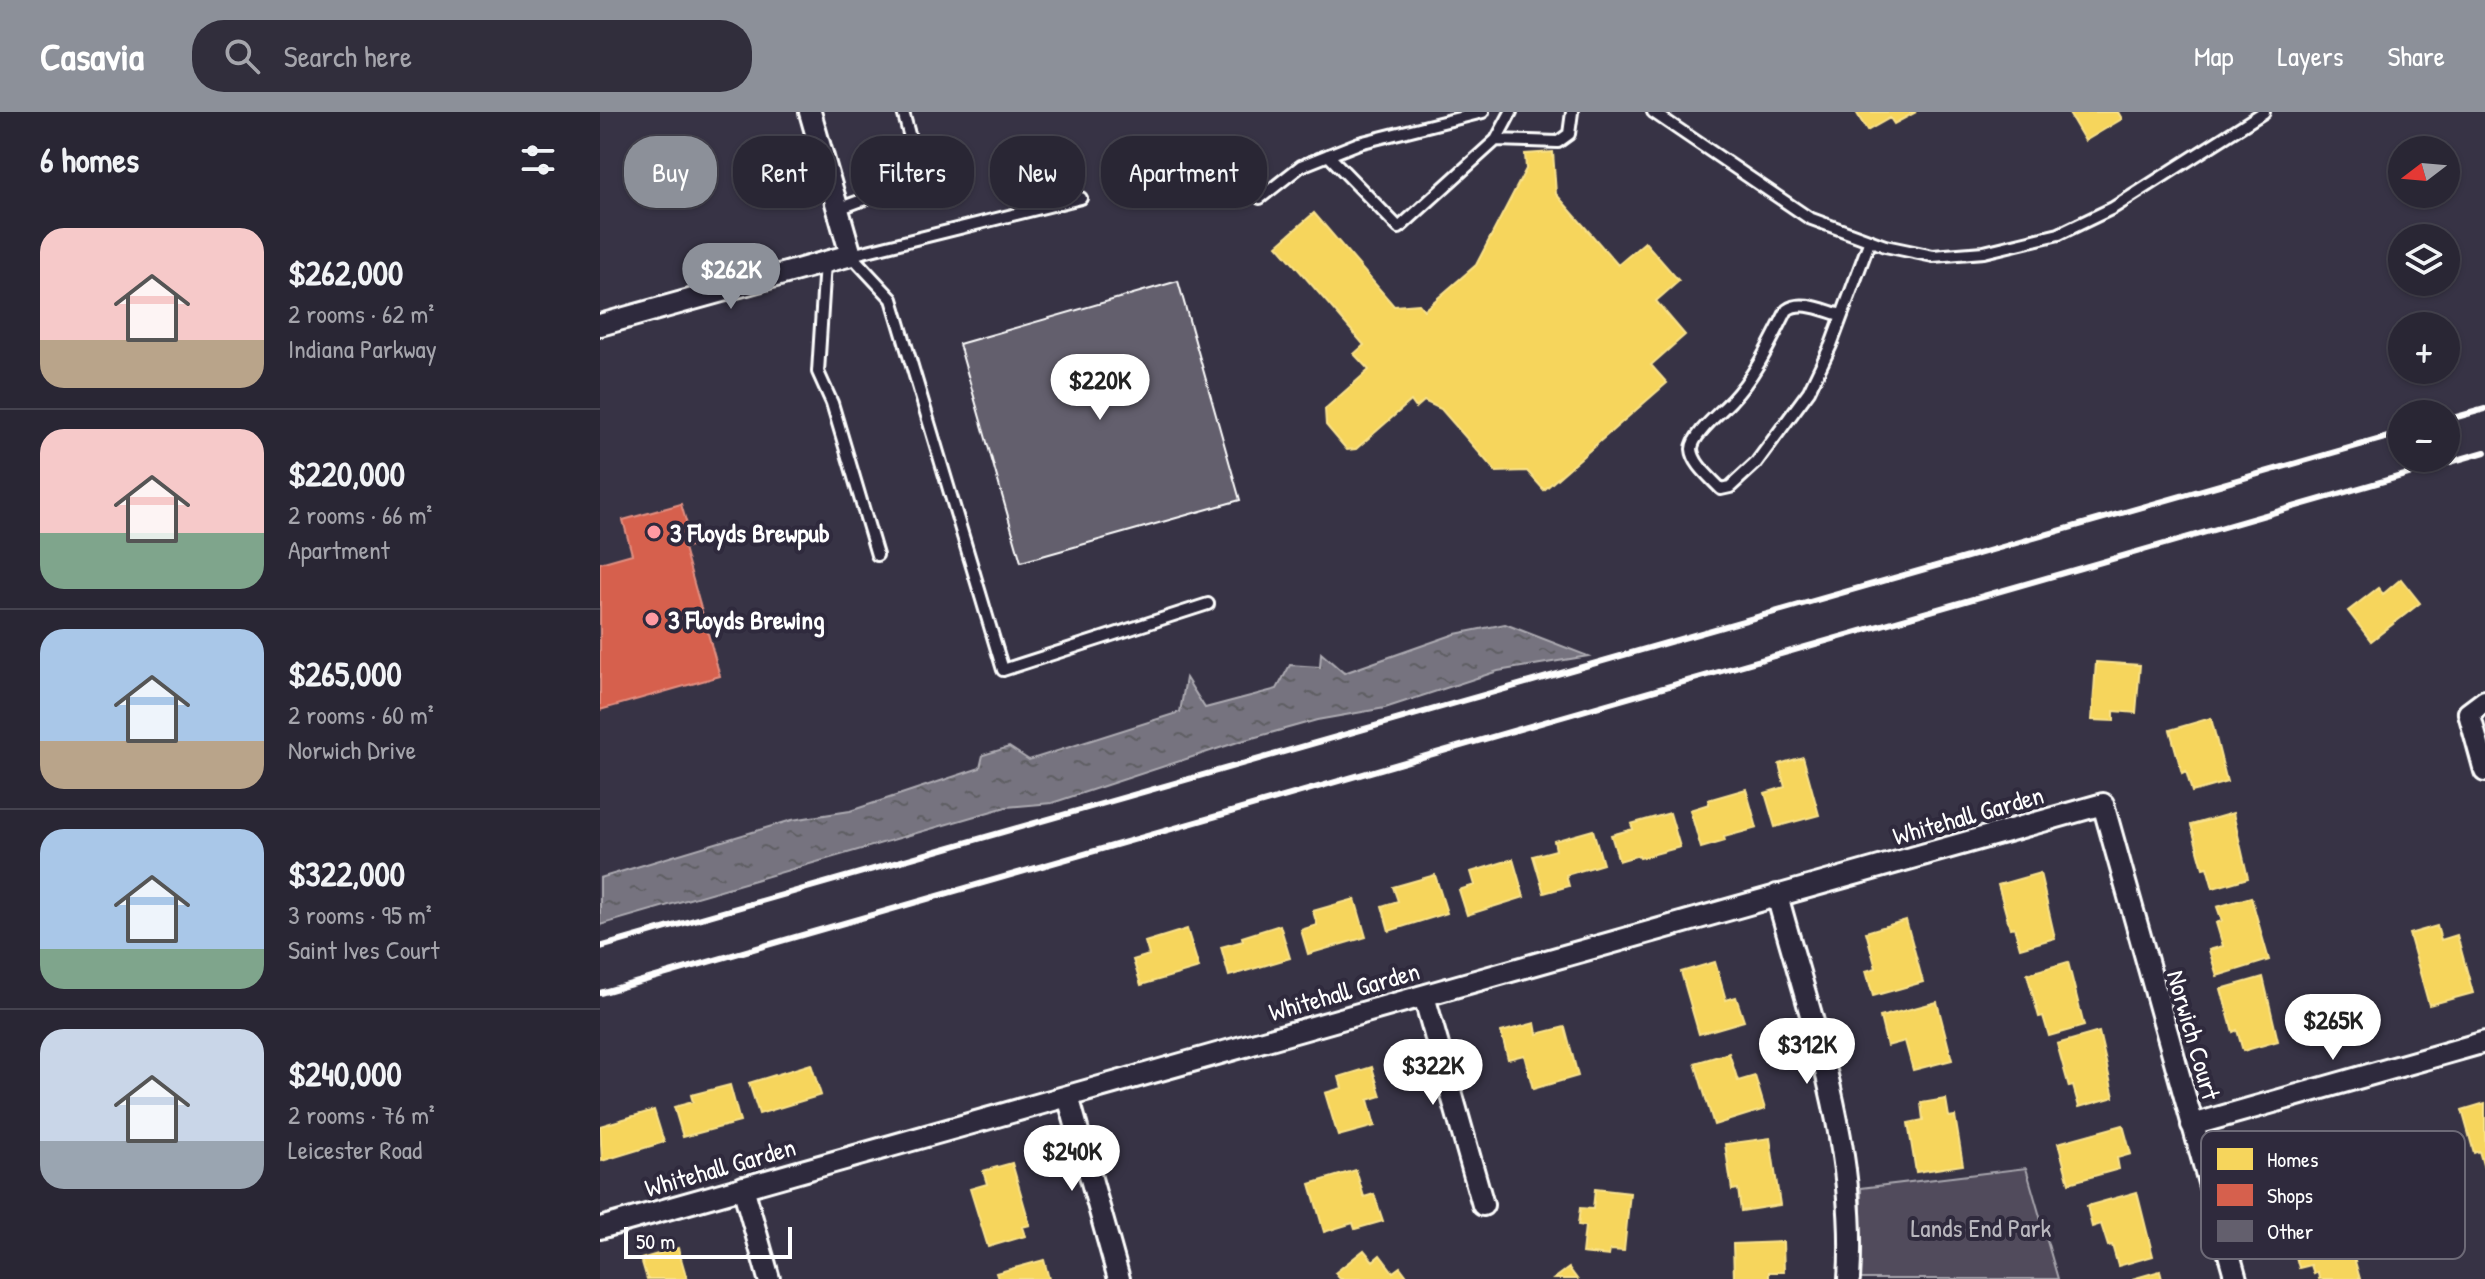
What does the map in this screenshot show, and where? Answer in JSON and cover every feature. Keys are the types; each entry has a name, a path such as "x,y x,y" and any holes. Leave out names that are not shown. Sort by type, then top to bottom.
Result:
{"street":[{"path":"600,325 851,255 810,112"},
{"path":"2477,707 2485,771"},
{"name":"Whitehall Garden","path":"600,1228 2103,804"},
{"name":"Norwich Court","path":"2103,804 2201,1156"},
{"path":"1777,895 1841,1135 1850,1217 1849,1279"},
{"path":"1424,996 1483,1205"},
{"path":"2192,1125 2485,1042"},
{"path":"1068,1096 1119,1279"},
{"path":"743,1187 769,1279"},
{"name":"Norwich Court","path":"2230,1259 2236,1279"}],"lane":[{"path":"838,209 921,178 903,112"},
{"path":"1267,193 1301,166 1359,143 1483,112"},
{"path":"1328,155 1399,228 1496,140 1511,112"},
{"path":"1496,140 1558,142 1569,134 1572,112"},
{"path":"1653,112 1809,218 1870,240 1933,256 1984,252 2059,234 2113,208 2264,112"},
{"path":"1041,208 851,255 892,299 1003,670 1208,604"},
{"path":"1841,315 1803,305 1787,310 1758,365 1737,395 1694,440 1692,452 1697,462 1721,489 1730,487 1756,463 1809,391 1831,345 1870,240"},
{"path":"825,262 818,372 832,403 877,555"}],"green space":[{"name":"Lands End Park","path":"2026,1168 2058,1279 1861,1279 1861,1188"}],"water":[{"path":"1505,624 1588,656 1498,671 1385,708 1317,720 1238,742 1052,803 1006,807 600,925 600,878 792,820 850,811 980,768 983,755 1009,747 1029,760 1180,712 1186,678 1205,708 1277,689 1290,665 1320,667 1321,653 1344,673 1455,634"}],"building: Homes":[{"path":"1856,112 1916,112 1894,124 1890,118 1867,131"},
{"path":"2068,112 2118,112 2122,119 2085,141"},
{"path":"1553,152 1556,194 1618,265 1645,242 1679,281 1656,301 1685,335 1651,365 1667,383 1544,490 1527,471 1496,472 1441,409 1424,401 1416,408 1411,401 1356,449 1347,450 1326,425 1325,409 1369,370 1354,354 1364,345 1277,245 1314,213 1394,306 1419,304 1424,310 1476,265 1526,169 1525,154"},
{"path":"2401,579 2420,603 2371,641 2348,611 2378,588 2383,594"},
{"path":"2096,662 2140,665 2136,713 2114,711 2114,721 2092,720"},
{"path":"2211,718 2227,782 2192,792 2186,771 2182,773 2170,730"},
{"path":"1803,757 1819,815 1775,827 1765,793 1785,787 1779,764"},
{"path":"1746,789 1757,828 1724,837 1725,841 1701,848 1690,810 1709,804 1708,800"},
{"path":"1670,813 1680,847 1619,861 1611,835 1633,829 1631,824"},
{"path":"2233,813 2248,878 2213,888 2207,867 2203,868 2191,825"},
{"path":"1593,830 1603,864 1566,875 1569,886 1544,893 1533,856 1556,850 1554,841"},
{"path":"1513,859 1524,897 1467,915 1459,890 1475,885 1471,872"},
{"path":"2040,873 2055,938 2020,948 2014,927 2010,928 1998,885"},
{"path":"1435,875 1447,913 1389,931 1382,906 1398,901 1393,887"},
{"path":"2251,897 2269,960 2217,976 2209,950 2223,946 2216,923 2222,921 2217,907"},
{"path":"1355,899 1366,937 1308,954 1301,930 1317,925 1313,911"},
{"path":"1906,920 1923,982 1873,996 1866,971 1876,968 1866,932"},
{"path":"1280,925 1290,958 1229,976 1221,947"},
{"path":"2437,926 2441,940 2457,935 2473,993 2429,1005 2409,934"},
{"path":"1187,929 1199,968 1141,985 1133,960 1149,955 1145,942"},
{"path":"1715,962 1726,1000 1736,997 1744,1021 1699,1034 1681,972"},
{"path":"2068,962 2084,1026 2049,1036 2043,1016 2039,1017 2027,974"},
{"path":"2263,977 2278,1041 2243,1051 2237,1030 2233,1032 2221,989"},
{"path":"1937,1002 1952,1060 1913,1070 1905,1041 1887,1046 1880,1017"},
{"path":"1535,1023 1537,1034 1565,1027 1578,1076 1533,1089 1524,1055 1508,1059 1501,1032"},
{"path":"2099,1032 2114,1097 2079,1107 2073,1086 2069,1087 2057,1044"},
{"path":"1729,1053 1738,1081 1755,1076 1765,1109 1714,1125 1695,1063"},
{"path":"811,1064 821,1095 759,1114 749,1083"},
{"path":"1372,1067 1381,1096 1368,1100 1375,1126 1338,1136 1325,1093 1342,1088 1339,1077"},
{"path":"730,1085 740,1122 683,1137 674,1107 693,1102 691,1095"},
{"path":"1946,1099 1949,1117 1955,1116 1963,1165 1916,1172 1908,1123 1923,1120 1921,1103"},
{"path":"2485,1103 2485,1172 2479,1151 2474,1153 2462,1110"},
{"path":"654,1110 664,1142 602,1161 600,1126"},
{"path":"2123,1125 2131,1154 2117,1158 2119,1169 2069,1183 2058,1143"},
{"path":"1770,1138 1780,1205 1741,1211 1738,1189 1732,1190 1725,1144"},
{"path":"1012,1163 1030,1225 1022,1227 1025,1236 988,1247 970,1189 987,1184 983,1171"},
{"path":"1356,1170 1364,1197 1374,1194 1383,1221 1355,1229 1353,1223 1324,1232 1310,1184"},
{"path":"1595,1189 1630,1193 1624,1251 1610,1250 1609,1256 1582,1253 1585,1226 1578,1225 1580,1208 1593,1209"},
{"path":"2137,1192 2153,1256 2118,1266 2101,1224 2092,1227 2087,1206"},
{"path":"1783,1242 1784,1272 1769,1272 1769,1279 1734,1279 1733,1244"},
{"path":"678,1248 687,1279 647,1279 641,1259"},
{"path":"1364,1250 1373,1261 1380,1255 1393,1272 1400,1267 1409,1279 1340,1279 1335,1273"},
{"path":"2297,1259 2354,1259 2360,1279 2319,1279 2318,1272 2314,1274 2311,1265 2299,1268"},
{"path":"1044,1260 1049,1279 998,1279 996,1273"},
{"path":"1569,1268 1577,1279 1554,1279"},
{"path":"2160,1271 2162,1279 2132,1279"}],"building: Shops":[{"name":"3 Floyds Brewing","path":"681,504 693,545 684,548 720,676 600,710 600,563 632,554 623,520"}],"building: Other":[{"path":"1178,281 1240,500 1021,562 959,344"}],"railway":[{"path":"2460,416 2485,409"},
{"path":"600,947 2388,437"},
{"path":"600,993 2485,452"}],"place":[{"name":"3 Floyds Brewpub","path":"654,532"},
{"name":"3 Floyds Brewing","path":"652,619"}]}
